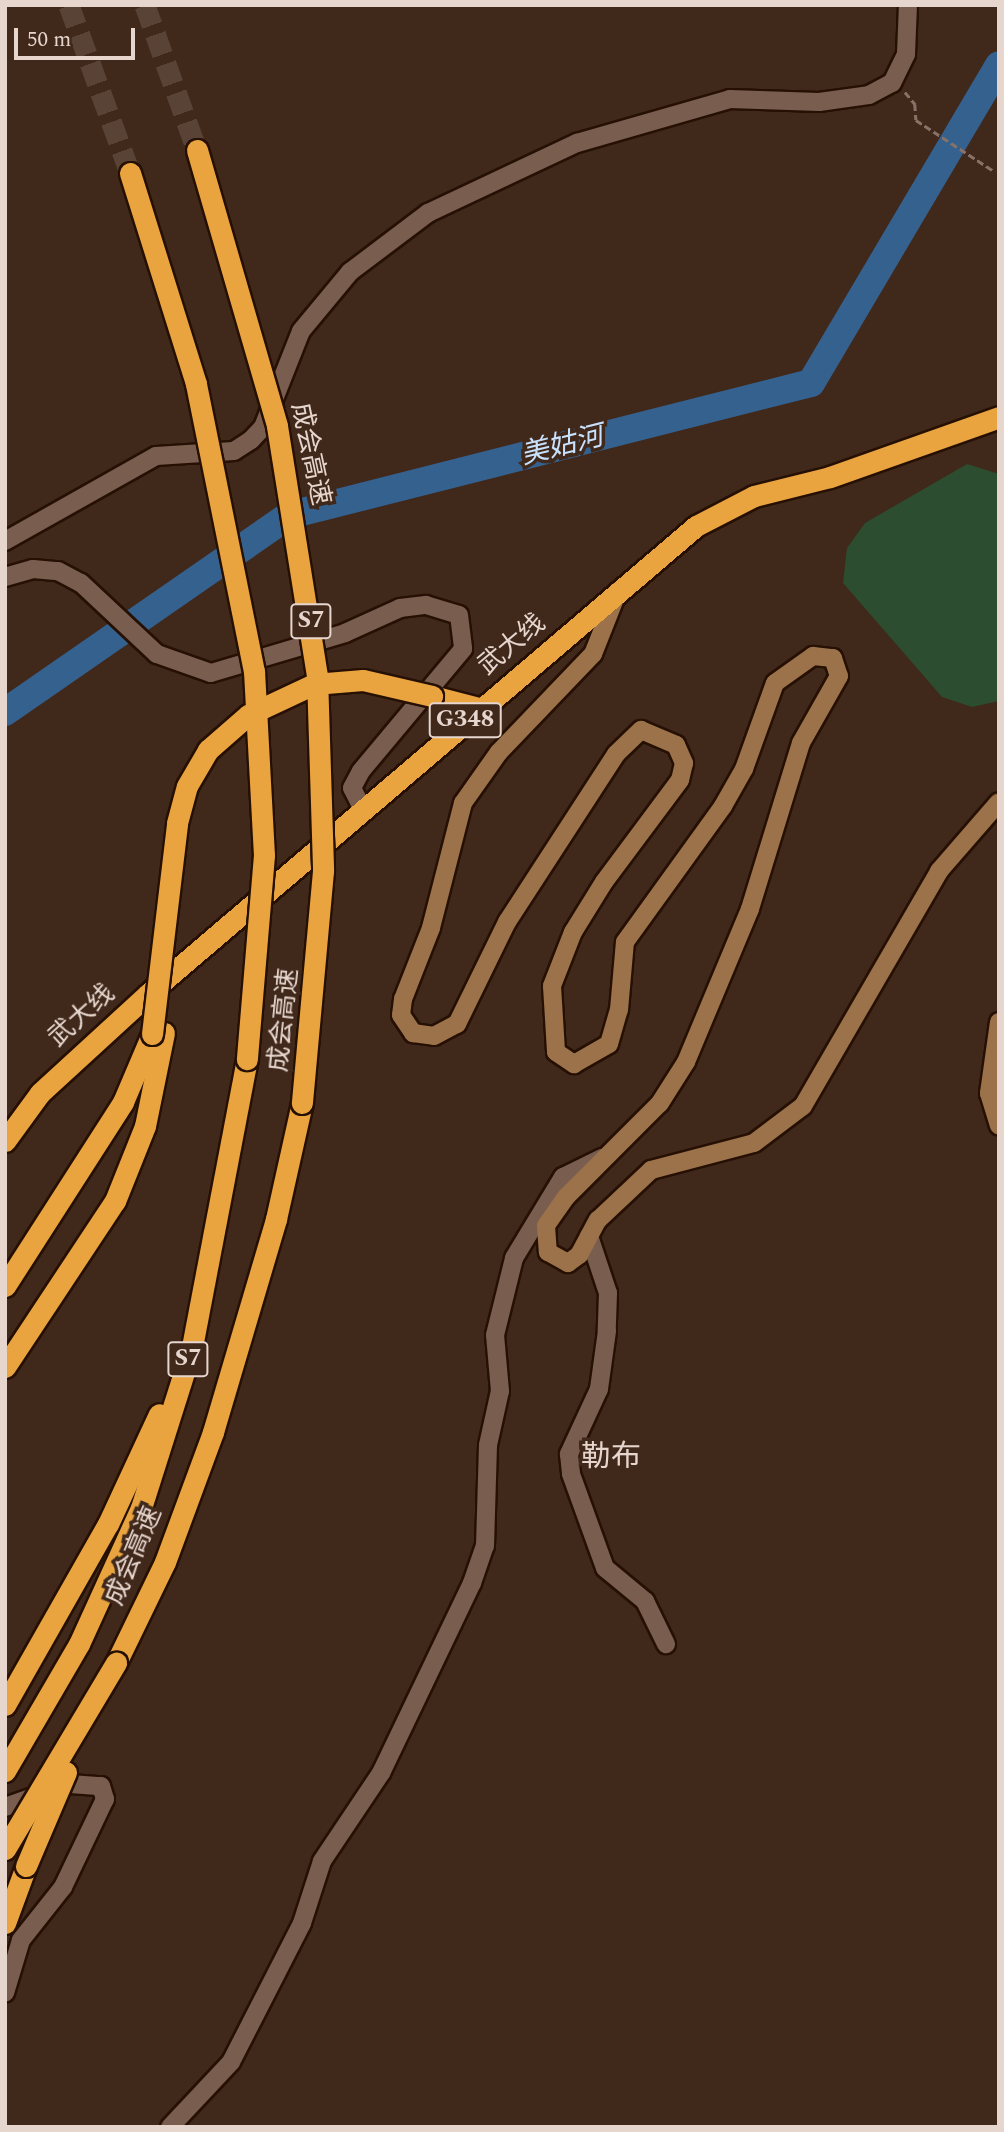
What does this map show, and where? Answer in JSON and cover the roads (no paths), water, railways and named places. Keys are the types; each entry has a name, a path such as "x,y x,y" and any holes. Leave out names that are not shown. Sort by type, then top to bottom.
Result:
{"highway":[{"name":"成会高速","path":"5,1849 104,1686 165,1562 213,1432 276,1219 302,1103 323,871 317,676 277,426 197,150"},
{"name":"成会高速","path":"5,1771 79,1644 141,1508 192,1347 212,1256 247,1059 264,855 254,671 196,384 130,173"},
{"name":"武大线","path":"5,1141 40,1093 362,808 619,587 696,526 754,496 831,477 999,417"},
{"path":"5,1367 115,1200 145,1126 158,1033 181,805 195,770 224,733 292,691 334,680 432,696 479,708"},
{"path":"5,1286 123,1102 158,1033"},
{"path":"5,1705 49,1632 148,1438 212,1256"},
{"path":"5,1923 26,1866 104,1686"}],"street":[{"path":"5,541 156,456 234,451 251,440 263,427 301,331 350,272 428,214 489,182 577,143 730,99 819,102 869,95 892,83 906,54 908,5"},
{"path":"5,577 33,569 58,571 81,583 157,654 211,673 345,633 400,608 426,605 459,615 463,649 361,771 352,788 362,808"},
{"path":"619,587 593,654 499,752 463,803 431,928 403,999 401,1015 413,1033 434,1036 457,1024 506,922 617,754 641,730 676,745 684,763 680,780 579,922 552,986 556,1052 574,1064 609,1044 619,1010 625,942 723,806 744,769 775,683 813,656 833,658 839,676 801,744 750,909 686,1062 660,1103 602,1158 545,1226 548,1252 568,1263 598,1220 651,1170 754,1143 803,1106 939,870 999,802"},
{"path":"999,1022 989,1093 999,1125"},
{"path":"170,2127 231,2062 302,1923 322,1861 381,1773 472,1583 485,1546 488,1445 500,1391 495,1335 514,1258 562,1177 602,1158"},
{"path":"589,1236 608,1293 607,1331 599,1389 569,1454 571,1474 605,1568 645,1601 666,1644"},
{"path":"5,1807 70,1784 101,1786 105,1799 63,1886 20,1940 5,1993"}],"waterway":[{"name":"美姑河","path":"5,712 290,515 811,383 999,65"}],"tunnel":[{"path":"69,5 130,173"},
{"path":"145,5 197,150"}],"district":[{"name":"勒布","path":"611,1457"}]}
